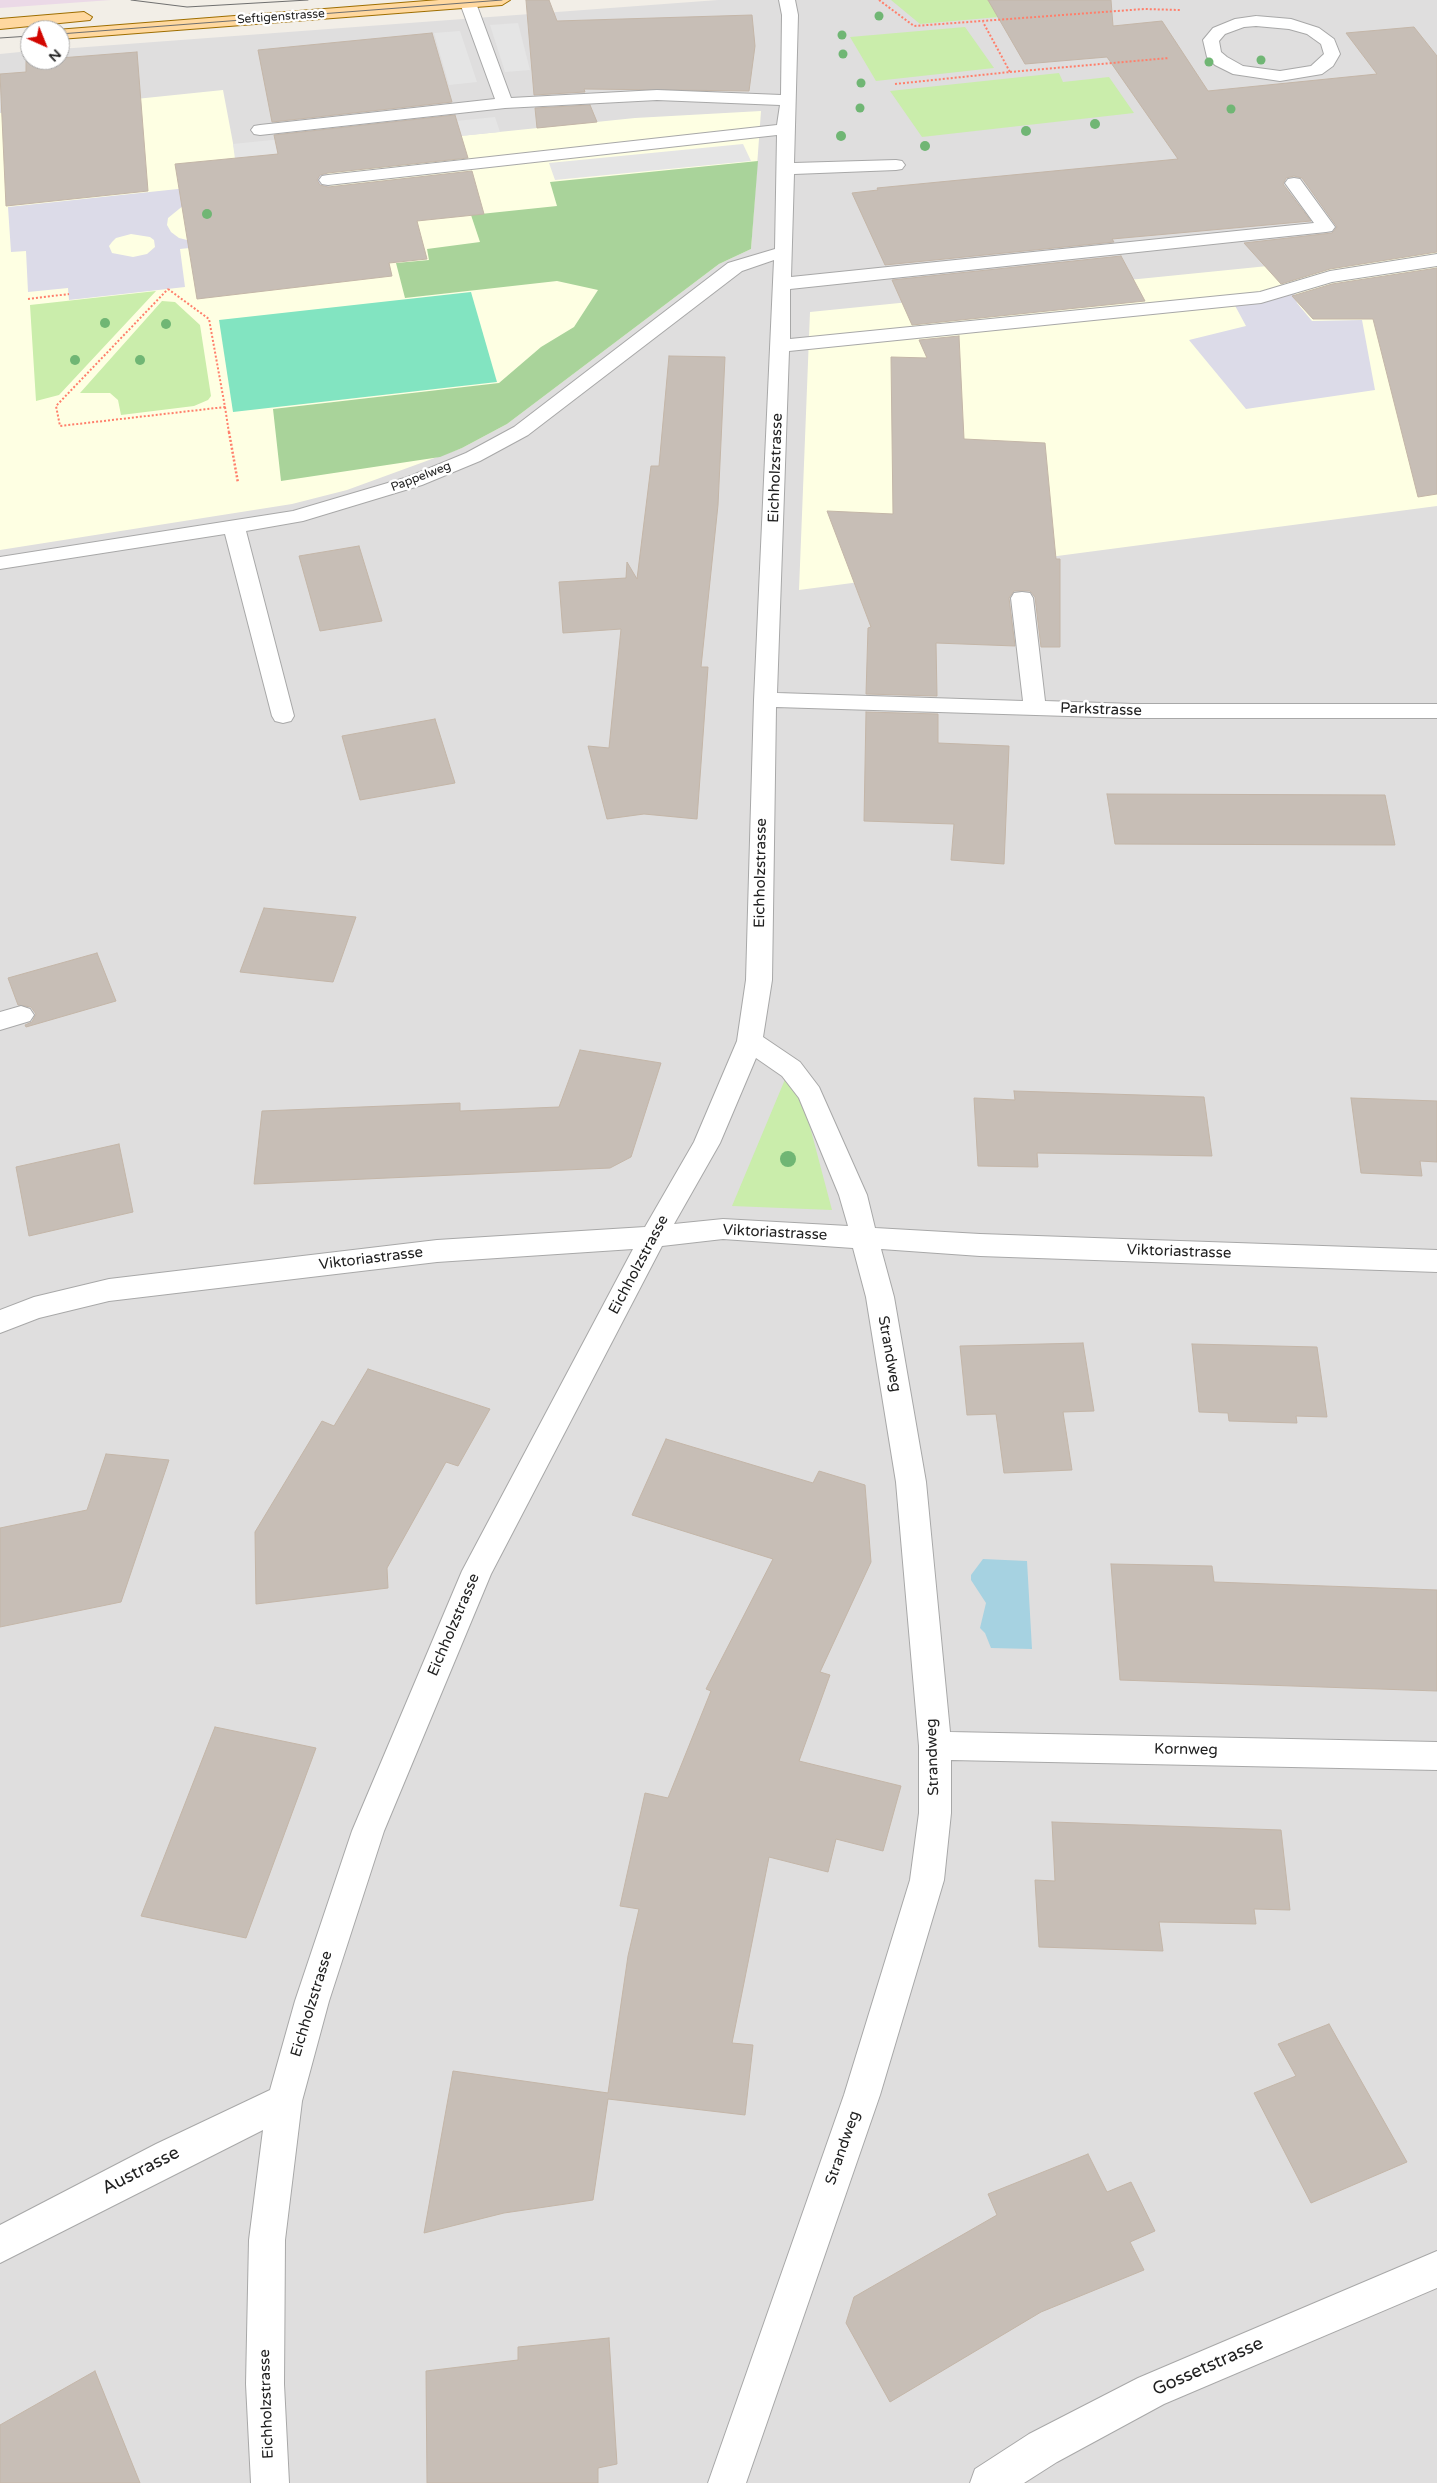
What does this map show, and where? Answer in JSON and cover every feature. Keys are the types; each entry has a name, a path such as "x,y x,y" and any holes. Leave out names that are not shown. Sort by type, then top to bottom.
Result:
{"main road":[{"name":"Seftigenstrasse","path":"0,24 308,0"},
{"name":"Seftigenstrasse","path":"70,33 502,0"},
{"path":"0,38 20,37"}],"street":[{"name":"Eichholzstrasse","path":"270,2483 265,2384 267,2240 284,2101 312,2002 368,1831 473,1580 654,1237 707,1143 750,1041 759,980 766,700 781,284 784,252 786,129 789,100 790,15 787,0"},
{"path":"468,3 505,103"},
{"path":"1274,21 1286,7"},
{"path":"1274,21 1303,27 1322,36 1332,48 1327,62 1306,73 1265,75 1230,66 1213,53 1211,40 1219,30 1241,22 1274,21"},
{"path":"260,130 505,103 657,95 789,100"},
{"path":"328,180 786,129"},
{"path":"786,169 896,165"},
{"path":"781,284 1326,227 1294,183"},
{"name":"Pappelweg","path":"0,563 296,517 356,501 415,481 473,458 521,431 735,268 749,261 784,252"},
{"path":"780,346 1261,297 1330,277 1437,260"},
{"path":"240,526 283,716"},
{"path":"1022,598 1035,708"},
{"name":"Parkstrasse","path":"766,700 1143,711 1437,711"},
{"name":"Strandweg","path":"728,2483 862,2094 927,1880 935,1813 935,1746 911,1482 880,1297 863,1239 853,1195 810,1094 791,1069 750,1041"},
{"name":"Viktoriastrasse","path":"0,1322 34,1308 109,1290 437,1251 654,1237 723,1229 863,1239 1437,1261"},
{"name":"Kornweg","path":"935,1746 1028,1746 1437,1756"},
{"name":"Austrasse","path":"0,2245 169,2157 284,2101"},
{"name":"Gossetstrasse","path":"989,2483 1043,2448 1151,2391 1437,2269"}],"path":[{"path":"879,0 914,26 1144,9"},
{"path":"983,22 1010,72"},
{"path":"894,84 1213,53"},
{"path":"225,407 60,426 56,406 168,289 209,319 225,407 240,526"},
{"path":"28,299 69,294"}],"shaded area":[{"path":"0,0 111,0 0,8"},
{"path":"718,0 1437,0 1437,2483 0,2483 0,54 20,52 20,70 70,70 70,48"},
{"path":"518,23 530,70 505,72 490,25"},
{"path":"460,31 477,82 449,85 434,33"},
{"path":"223,90 236,159 635,118 761,111 751,249 719,264 507,424 462,448 347,490 292,504 0,550 0,113"},
{"path":"495,117 500,132 235,159 233,144"},
{"path":"743,144 751,161 555,180 549,163"},
{"path":"324,163 340,232 180,249 185,287 69,300 68,288 28,292 26,251 11,252 8,207 244,182","holes":["184,205 191,241 179,238 171,232 167,225 168,218","131,234 150,237 154,240 155,247 147,254 133,257 112,253 109,246 112,242 116,238"]},
{"path":"1437,249 1437,506 799,590 810,312"},
{"path":"1293,288 1297,303 1312,321 1362,320 1375,390 1246,409 1189,340 1246,326 1232,300"}],"green space":[{"path":"891,0 1027,0 1021,15 920,24"},
{"path":"965,27 994,68 876,81 850,37"},
{"path":"1059,73 1063,82 1109,77 1134,113 922,137 890,91"},
{"path":"758,161 751,249 719,264 507,424 462,448 440,457 281,481 273,409 499,383 541,347 574,327 598,290 557,281 405,298 396,263 429,260 427,249 480,242 471,215 557,206 550,182"},
{"path":"156,291 59,395 36,401 30,305"},
{"path":"471,292 497,382 233,412 219,320"},
{"path":"162,301 175,302 200,325 211,396 208,400 194,406 121,415 118,400 110,393 80,393"},
{"path":"786,1077 804,1104 832,1210 732,1206"}],"water":[{"path":"983,1559 1027,1561 1032,1649 991,1648 985,1633 980,1628 986,1603 971,1580 971,1575"}],"building":[{"path":"526,0 549,0 557,21 752,15 755,46 749,91 584,89 585,92 534,95"},
{"path":"988,0 1111,0 1113,26 1162,21 1208,91 1377,74 1346,33 1414,27 1437,56 1437,252 1330,269 1281,284 1244,243 1332,233 1337,227 1302,178 1294,176 1286,178 1283,184 1311,221 1112,239 1114,242 885,265 852,193 878,190 877,188 1178,159 1107,57 1025,64"},
{"path":"432,33 452,102 272,122 258,50"},
{"path":"137,52 148,191 6,206 0,74 26,72 26,70 70,70 70,57"},
{"path":"590,105 597,122 537,128 535,108"},
{"path":"455,115 468,158 328,173 320,175 317,180 320,185 328,187 472,171 484,214 417,221 427,259 389,263 392,276 197,299 175,164 278,154 274,135"},
{"path":"1121,256 1145,301 912,325 892,280"},
{"path":"1437,268 1437,494 1418,497 1373,319 1313,319 1292,296 1332,284"},
{"path":"959,336 964,439 1045,443 1056,559 1060,559 1060,647 1041,647 1035,597 1030,591 1014,591 1009,598 1015,646 936,643 937,696 866,694 868,628 871,627 827,511 893,514 891,357 927,358 919,340"},
{"path":"669,356 725,357 718,505 701,667 708,667 697,819 644,814 607,819 588,746 609,748 621,629 563,633 559,582 626,578 627,562 637,579 651,466 659,466"},
{"path":"359,546 382,621 320,631 299,556"},
{"path":"866,712 938,714 938,743 1009,746 1004,864 951,860 954,824 864,821"},
{"path":"435,719 455,783 360,800 342,736"},
{"path":"1107,794 1385,795 1395,845 1115,844"},
{"path":"264,908 356,917 333,982 240,972"},
{"path":"97,953 116,1001 26,1027 25,1025 32,1022 36,1014 31,1007 18,1005 8,978"},
{"path":"580,1050 661,1063 631,1157 610,1168 254,1184 262,1111 460,1103 460,1111 559,1107"},
{"path":"1014,1091 1204,1097 1212,1156 1037,1153 1038,1167 978,1166 974,1098 1015,1100"},
{"path":"1351,1098 1437,1101 1437,1162 1420,1161 1422,1176 1361,1173"},
{"path":"119,1144 133,1212 29,1236 16,1167"},
{"path":"1083,1343 1094,1411 1063,1412 1072,1470 1004,1473 996,1414 967,1415 960,1346"},
{"path":"1192,1344 1317,1347 1327,1417 1296,1416 1297,1423 1229,1421 1228,1413 1199,1412"},
{"path":"368,1369 490,1409 458,1466 446,1462 387,1568 388,1588 256,1604 255,1532 322,1421 334,1426"},
{"path":"666,1439 813,1483 819,1471 865,1485 871,1562 820,1672 830,1675 799,1761 901,1786 883,1851 836,1839 828,1872 769,1857 732,2043 753,2045 745,2115 608,2099 593,2200 504,2213 424,2233 453,2071 608,2093 628,1956 639,1909 620,1906 645,1793 668,1798 711,1691 706,1689 773,1559 632,1515"},
{"path":"106,1454 169,1460 121,1602 0,1627 0,1528 87,1510"},
{"path":"1111,1564 1212,1566 1214,1582 1437,1590 1437,1691 1120,1680"},
{"path":"215,1727 316,1748 246,1938 141,1916"},
{"path":"1052,1822 1281,1830 1290,1910 1254,1909 1256,1924 1159,1922 1163,1951 1039,1947 1035,1880 1055,1881"},
{"path":"1329,2024 1407,2162 1311,2203 1254,2093 1296,2076 1278,2044"},
{"path":"1088,2154 1107,2192 1131,2182 1155,2231 1130,2242 1144,2270 1041,2312 890,2402 846,2323 854,2297 997,2215 988,2194"},
{"path":"609,2338 617,2464 598,2468 598,2483 427,2483 426,2371 518,2360 518,2347"},
{"path":"95,2371 140,2483 0,2483 0,2425"}],"tram line":[{"path":"131,0 187,7 308,0"},
{"path":"70,33 502,0"},
{"path":"0,38 20,37"}]}
